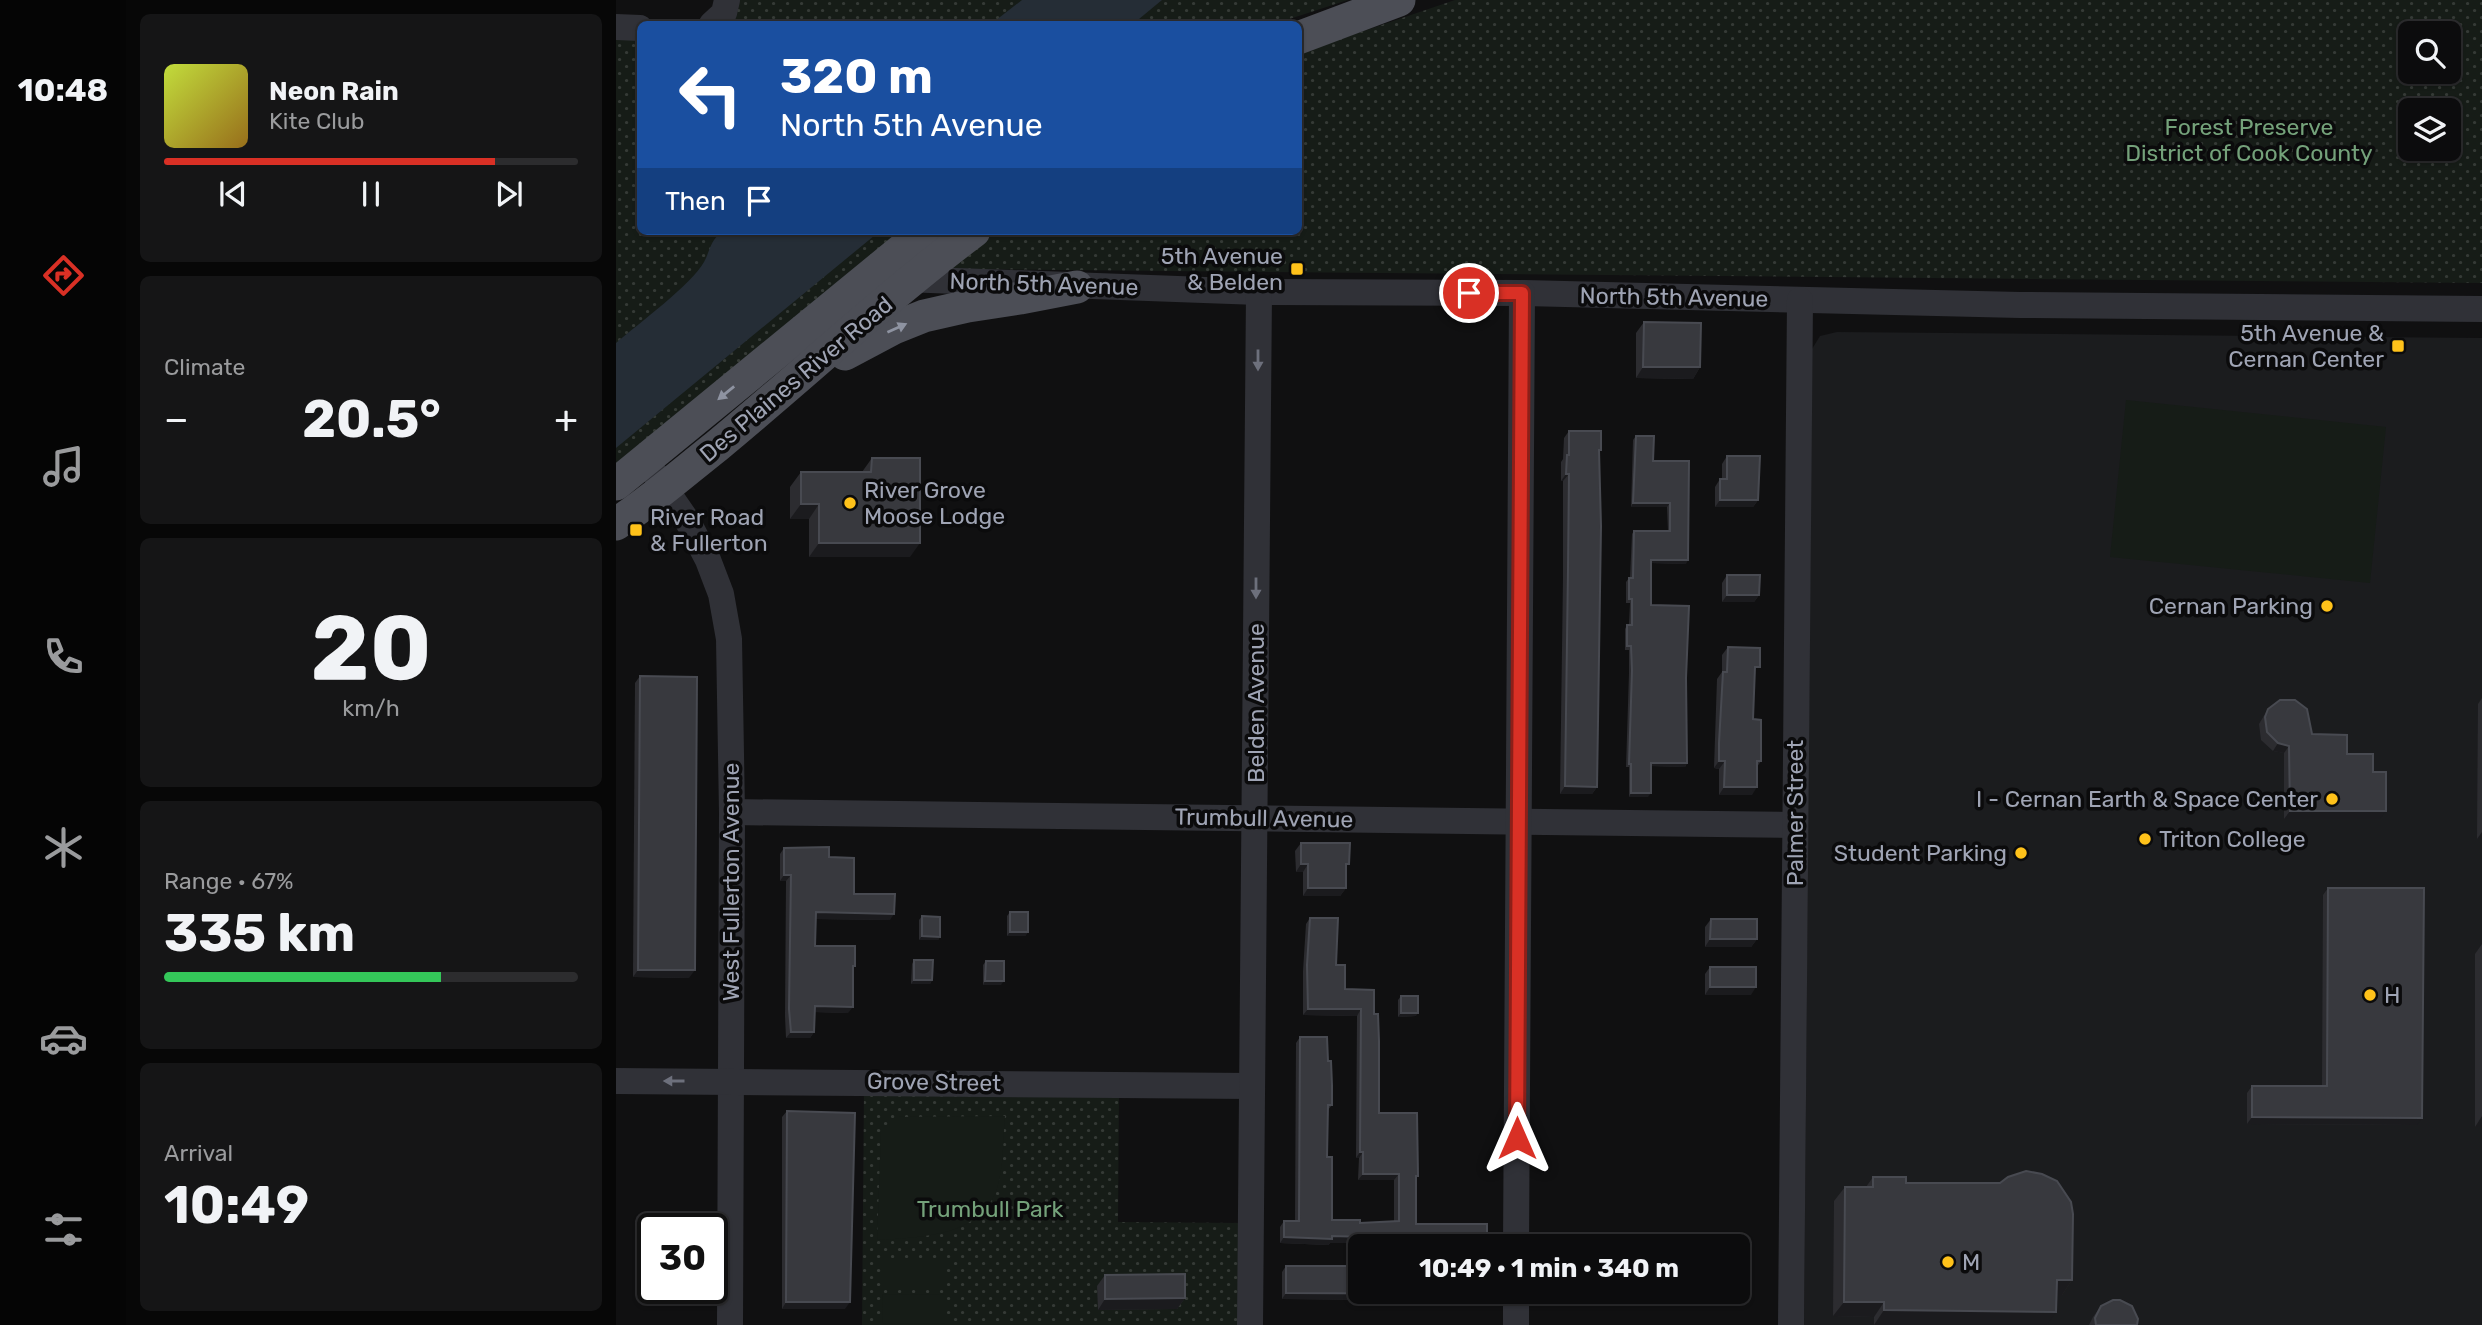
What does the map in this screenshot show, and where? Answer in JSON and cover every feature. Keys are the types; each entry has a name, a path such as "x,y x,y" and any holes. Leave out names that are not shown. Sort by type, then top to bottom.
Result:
{"main road":[{"path":"1302,36 1399,0"},
{"name":"Des Plaines River Road","path":"616,484 920,235"},
{"name":"Des Plaines River Road","path":"616,524 664,488 969,235"},
{"path":"793,382 894,328 924,316 1077,286"}],"street":[{"path":"616,27 637,28"},
{"name":"North 5th Avenue","path":"867,278 1259,292 1522,293 2048,305 2482,309"},
{"name":"Belden Avenue","path":"1250,1325 1259,292"},
{"path":"1516,1234 1522,293"},
{"name":"Palmer Street","path":"1791,1325 1800,300"},
{"name":"West Fullerton Avenue","path":"646,459 688,522 708,560 727,617 731,664 732,813 730,1325"},
{"name":"Trumbull Avenue","path":"732,813 1795,825"},
{"name":"Grove Street","path":"616,1081 1252,1086"},
{"path":"1516,1304 1516,1325"}],"shaded area":[{"path":"1022,0 1162,0 1137,21 995,21"},
{"path":"718,235 875,235 616,448 616,343 664,304 698,271"},
{"name":"Triton College","path":"1837,332 2482,338 2482,1325 1804,1325 1812,349 1820,336"}],"green space":[{"path":"739,0 1348,0 1283,21 731,21"},
{"name":"Forest Preserve District of Cook County","path":"1455,0 2482,0 2482,283 951,269 947,263 986,235 1302,235 1302,52"},
{"path":"616,39 637,39 637,235 901,235 616,465"},
{"path":"2126,400 2386,427 2370,583 2110,557"},
{"name":"Trumbull Park","path":"864,1091 1119,1093 1118,1222 1242,1223 1241,1325 862,1325"},
{"path":"1005,1116 999,1181 992,1199 981,1213 967,1223 933,1235 877,1240 881,1132 898,1117"},
{"path":"883,1260 945,1260 945,1289 883,1289"},
{"path":"883,1294 945,1295 945,1324 882,1323"}],"building":[{"path":"1644,322 1701,323 1700,367 1643,367"},
{"path":"1569,431 1601,431 1597,787 1565,786 1569,474 1566,474"},
{"path":"1636,436 1654,436 1653,461 1689,461 1688,560 1651,560 1651,605 1689,606 1687,763 1651,763 1651,793 1631,793 1629,764 1632,670 1631,646 1627,646 1627,625 1632,625 1632,599 1629,599 1629,578 1633,578 1634,531 1670,531 1670,503 1633,503"},
{"path":"1727,456 1760,456 1758,500 1720,500 1720,479 1727,479"},
{"name":"River Grove Moose Lodge","path":"872,458 920,458 920,543 819,543 819,504 801,504 801,472 871,472"},
{"path":"1727,575 1760,575 1759,595 1727,595"},
{"path":"1728,647 1760,648 1760,667 1755,667 1753,719 1761,720 1761,761 1757,761 1757,787 1724,787 1725,761 1719,761 1719,743 1723,672 1727,672"},
{"path":"640,676 697,677 695,970 638,970"},
{"name":"I - Cernan Earth & Space Center","path":"2280,700 2295,700 2307,709 2312,734 2347,735 2347,754 2373,754 2373,772 2386,772 2386,811 2290,811 2289,746 2278,743 2267,732 2265,717 2268,709"},
{"path":"1301,843 1350,843 1349,864 1346,864 1346,888 1308,888 1308,864 1301,864"},
{"path":"829,847 829,857 854,858 854,894 895,894 894,914 816,912 815,946 855,946 853,1007 815,1006 814,1032 791,1032 791,875 784,875 784,848"},
{"name":"H","path":"2328,888 2424,888 2422,1118 2252,1117 2252,1086 2327,1086"},
{"path":"1010,912 1028,912 1028,932 1010,932"},
{"path":"922,916 940,917 940,937 922,936"},
{"path":"1310,918 1338,918 1336,965 1345,965 1345,989 1374,990 1374,1014 1378,1014 1379,1113 1417,1113 1416,1224 1487,1224 1487,1234 1348,1234 1348,1236 1332,1236 1332,1239 1284,1237 1284,1221 1299,1221 1300,1037 1327,1037 1332,1085 1332,1105 1328,1105 1327,1157 1332,1157 1332,1220 1360,1220 1360,1223 1399,1221 1399,1174 1363,1174 1363,1152 1360,1152 1361,1009 1308,1009"},
{"path":"1711,919 1757,919 1757,939 1710,939"},
{"path":"914,960 933,960 932,980 914,980"},
{"path":"986,961 1004,961 1004,981 985,981"},
{"path":"1710,967 1756,967 1756,987 1710,987"},
{"path":"1401,996 1418,996 1418,1013 1401,1013"},
{"path":"787,1111 855,1113 850,1302 786,1302"},
{"name":"M","path":"2026,1171 2057,1181 2071,1202 2072,1280 2057,1280 2056,1312 1884,1310 1884,1302 1844,1302 1845,1187 1873,1187 1873,1177 1906,1177 1906,1183 2000,1183"},
{"path":"1286,1266 1348,1266 1348,1293 1286,1293"},
{"path":"1185,1274 1185,1298 1105,1299 1105,1275"},
{"path":"2113,1300 2120,1300 2132,1306 2138,1319 2137,1325 2096,1325 2095,1318 2101,1306"}],"place":[{"name":"5th Avenue & Belden","path":"1297,269"},
{"name":"5th Avenue & Cernan Center","path":"2398,346"},
{"name":"River Grove Moose Lodge","path":"850,503"},
{"name":"River Road & Fullerton","path":"636,530"},
{"name":"Cernan Parking","path":"2327,606"},
{"name":"I - Cernan Earth & Space Center","path":"2332,799"},
{"name":"Triton College","path":"2145,839"},
{"name":"Student Parking","path":"2021,853"},
{"name":"H","path":"2370,995"},
{"name":"M","path":"1948,1262"}],"route":[{"path":"1469,293 1522,293 1517,1138"}]}
